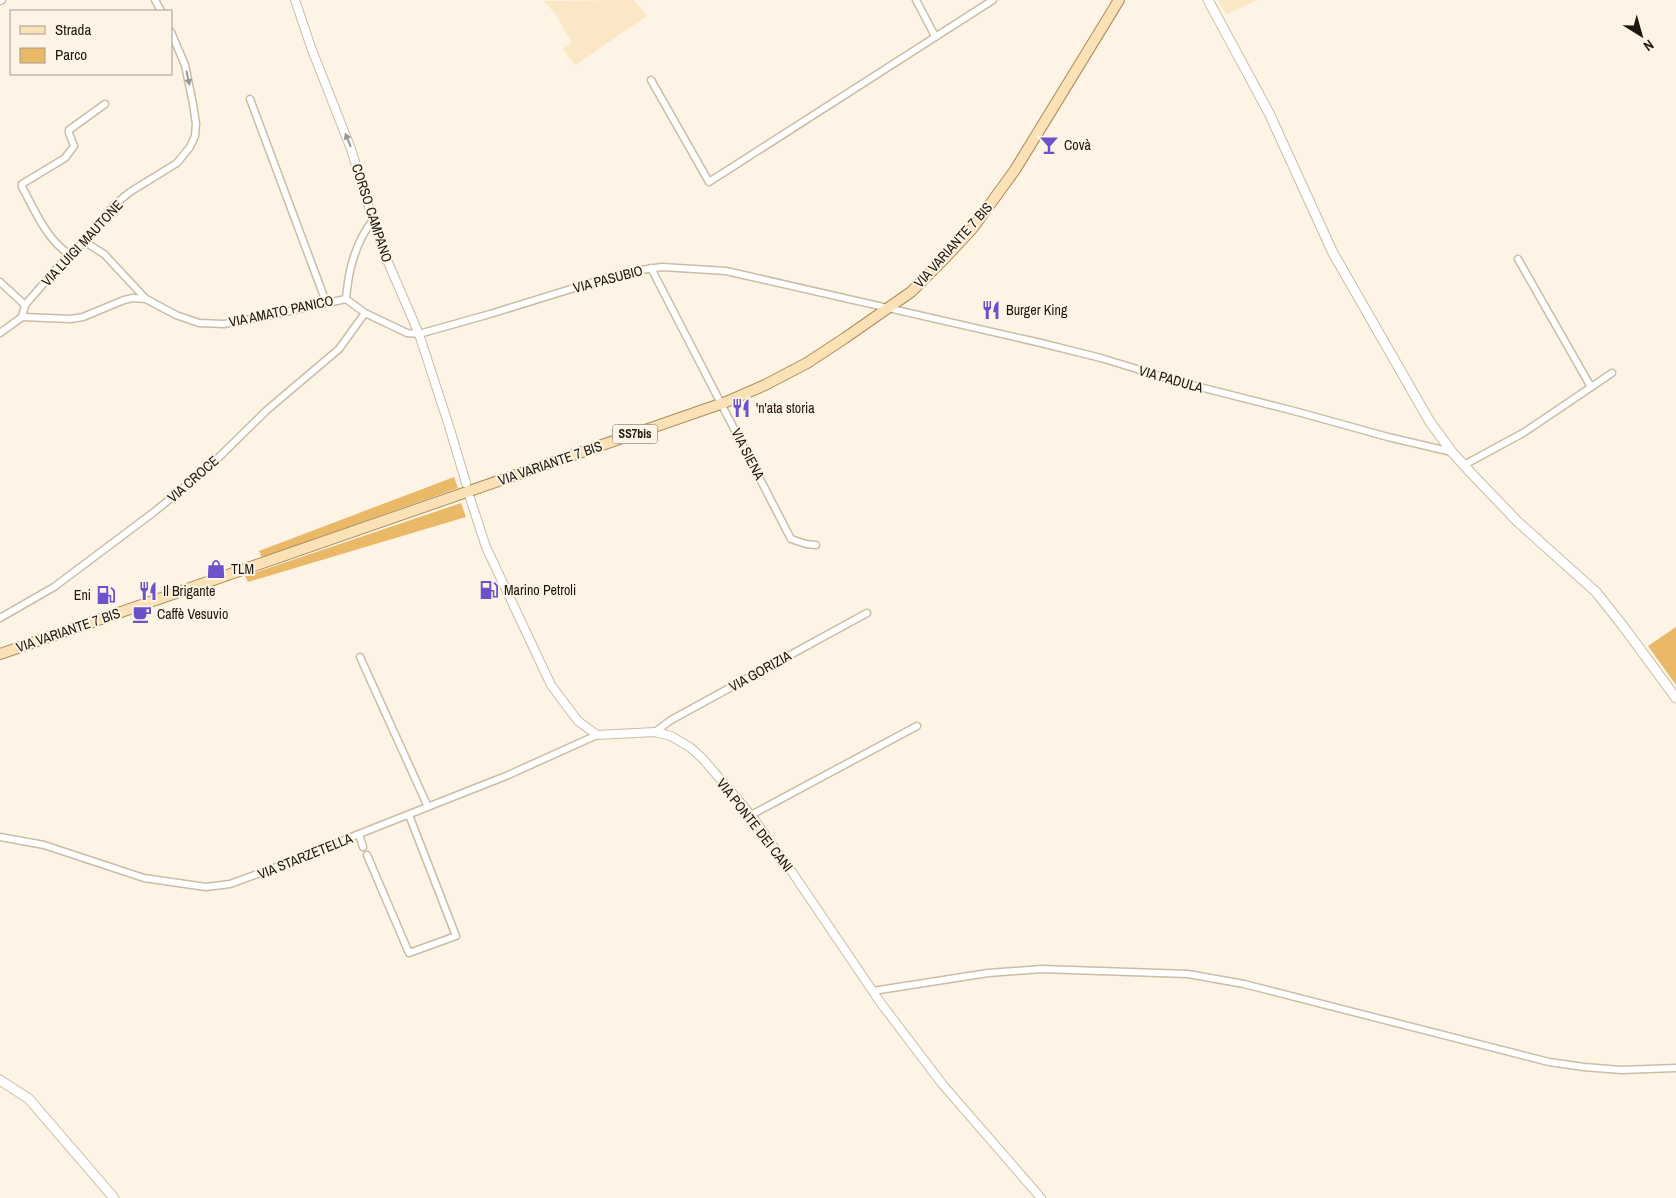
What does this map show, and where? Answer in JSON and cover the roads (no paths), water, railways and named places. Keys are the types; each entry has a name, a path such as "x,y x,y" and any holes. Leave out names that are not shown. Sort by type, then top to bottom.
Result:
{"main road":[{"name":"VIA VARIANTE 7 BIS","path":"0,654 722,404 765,385 807,363 911,292 972,229 994,200 1056,104 1119,0"},
{"path":"1208,0 1268,113 1333,254 1430,422 1452,452 1518,522 1596,592 1676,698"},
{"path":"0,1080 29,1098 114,1198"}],"street":[{"name":"CORSO CAMPANO","path":"295,0 312,50 351,149 372,220 419,334 466,483"},
{"path":"916,0 935,36"},
{"path":"650,80 709,182 993,0"},
{"name":"VIA LUIGI MAUTONE","path":"25,306 68,254 86,242 113,206 130,192 177,163 190,148 195,136 196,124 188,76 172,34"},
{"path":"250,99 326,302"},
{"path":"68,254 58,247 47,231 22,184 65,158 74,146 68,133 69,130 105,104"},
{"path":"346,299 350,271 357,248 364,230 372,220"},
{"path":"86,242 104,254 146,299"},
{"path":"1518,259 1591,387"},
{"name":"VIA PASUBIO","path":"419,334 626,272 662,267 726,271 890,307"},
{"name":"VIA SIENA","path":"651,268 791,539 806,544 816,544"},
{"path":"0,282 25,306 22,318"},
{"path":"0,333 22,318 71,319 83,317 124,300 133,298 146,299"},
{"name":"VIA AMATO PANICO","path":"146,299 176,315 207,324 224,324 346,299 365,313 407,333 419,334"},
{"name":"VIA PADULA","path":"890,307 1101,358 1176,381 1452,452"},
{"name":"VIA CROCE","path":"0,618 54,587 154,512 209,467 267,410 338,349 365,313"},
{"path":"1464,465 1506,444 1612,373"},
{"path":"470,498 486,547 551,685 578,721 597,735"},
{"name":"VIA GORIZIA","path":"655,732 671,720 867,613"},
{"path":"360,657 428,808"},
{"path":"751,815 917,726"},
{"name":"VIA PONTE DEI CANI","path":"597,735 655,732 671,736 691,748 703,759 751,815 873,991 942,1086 1041,1198"},
{"name":"VIA STARZETELLA","path":"0,837 44,845 144,878 206,887 230,884 428,808 506,776 597,735"},
{"path":"367,855 409,953 456,936 409,815"},
{"path":"359,834 363,847"},
{"path":"873,991 988,973 1042,969 1188,974 1244,984 1549,1062 1621,1070 1676,1068"}],"place":[{"name":"Covà","path":"1049,145"},
{"name":"Burger King","path":"991,310"},
{"name":"'n'ata storia","path":"741,408"},
{"name":"TLM","path":"216,569"},
{"name":"Marino Petroli","path":"489,590"},
{"name":"Il Brigante","path":"148,591"},
{"name":"Eni","path":"106,595"},
{"name":"Caffè Vesuvio","path":"142,614"}]}
